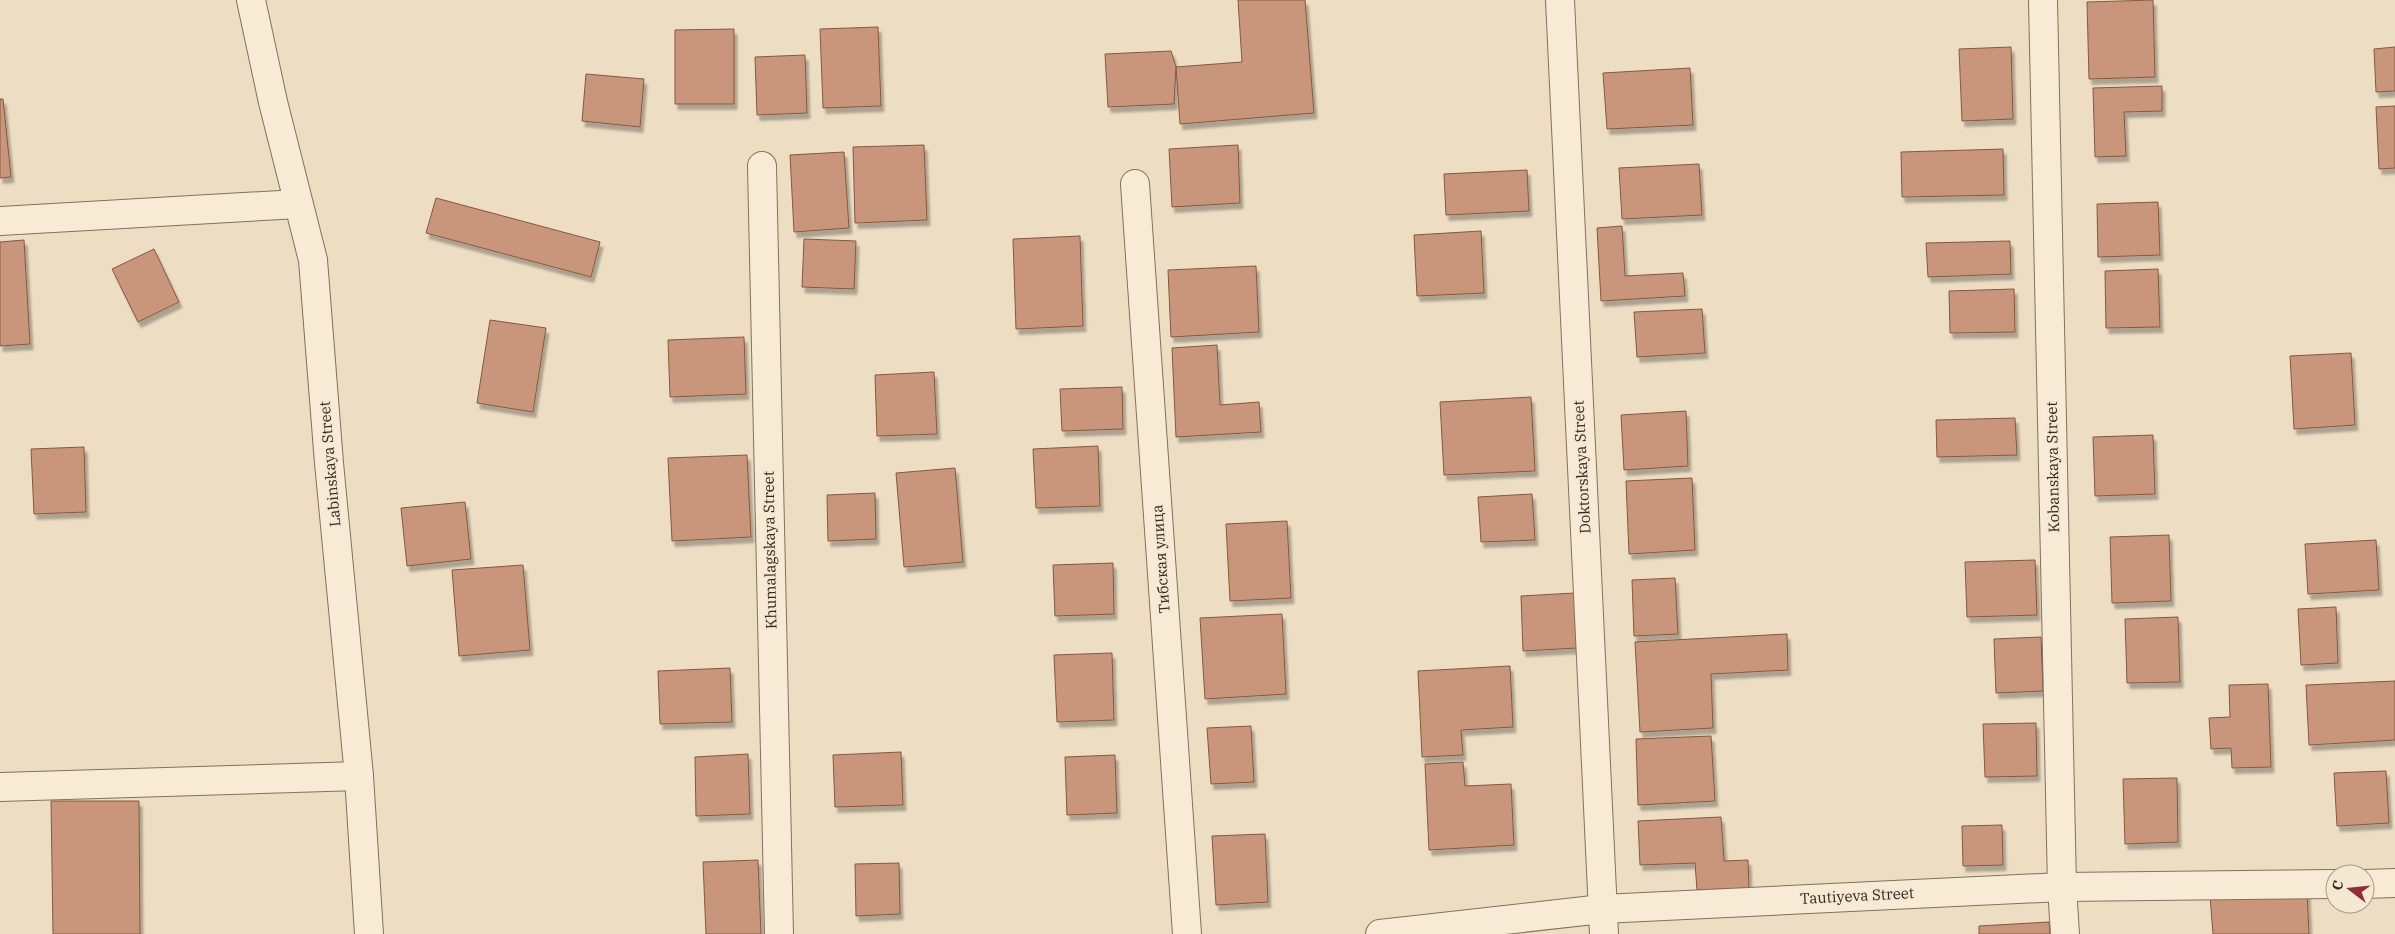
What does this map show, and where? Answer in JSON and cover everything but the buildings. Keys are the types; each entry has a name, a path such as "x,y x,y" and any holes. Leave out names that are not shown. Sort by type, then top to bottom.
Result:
{"street":[{"name":"Labinskaya Street","path":"251,0 298,204 313,260 329,463 359,776 369,934"},
{"name":"Doktorskaya Street","path":"1560,0 1603,922"},
{"name":"Kobanskaya Street","path":"2043,0 2062,887 2065,934"},
{"name":"Khumalagskaya Street","path":"762,166 778,934"},
{"name":"Тибская улица","path":"1136,184 1187,934"},
{"path":"0,221 298,204"},
{"path":"1,787 359,776"},
{"path":"2375,884 2395,883"},
{"name":"Tautiyeva Street","path":"1380,934 1603,922 2062,887 2325,884"}]}
